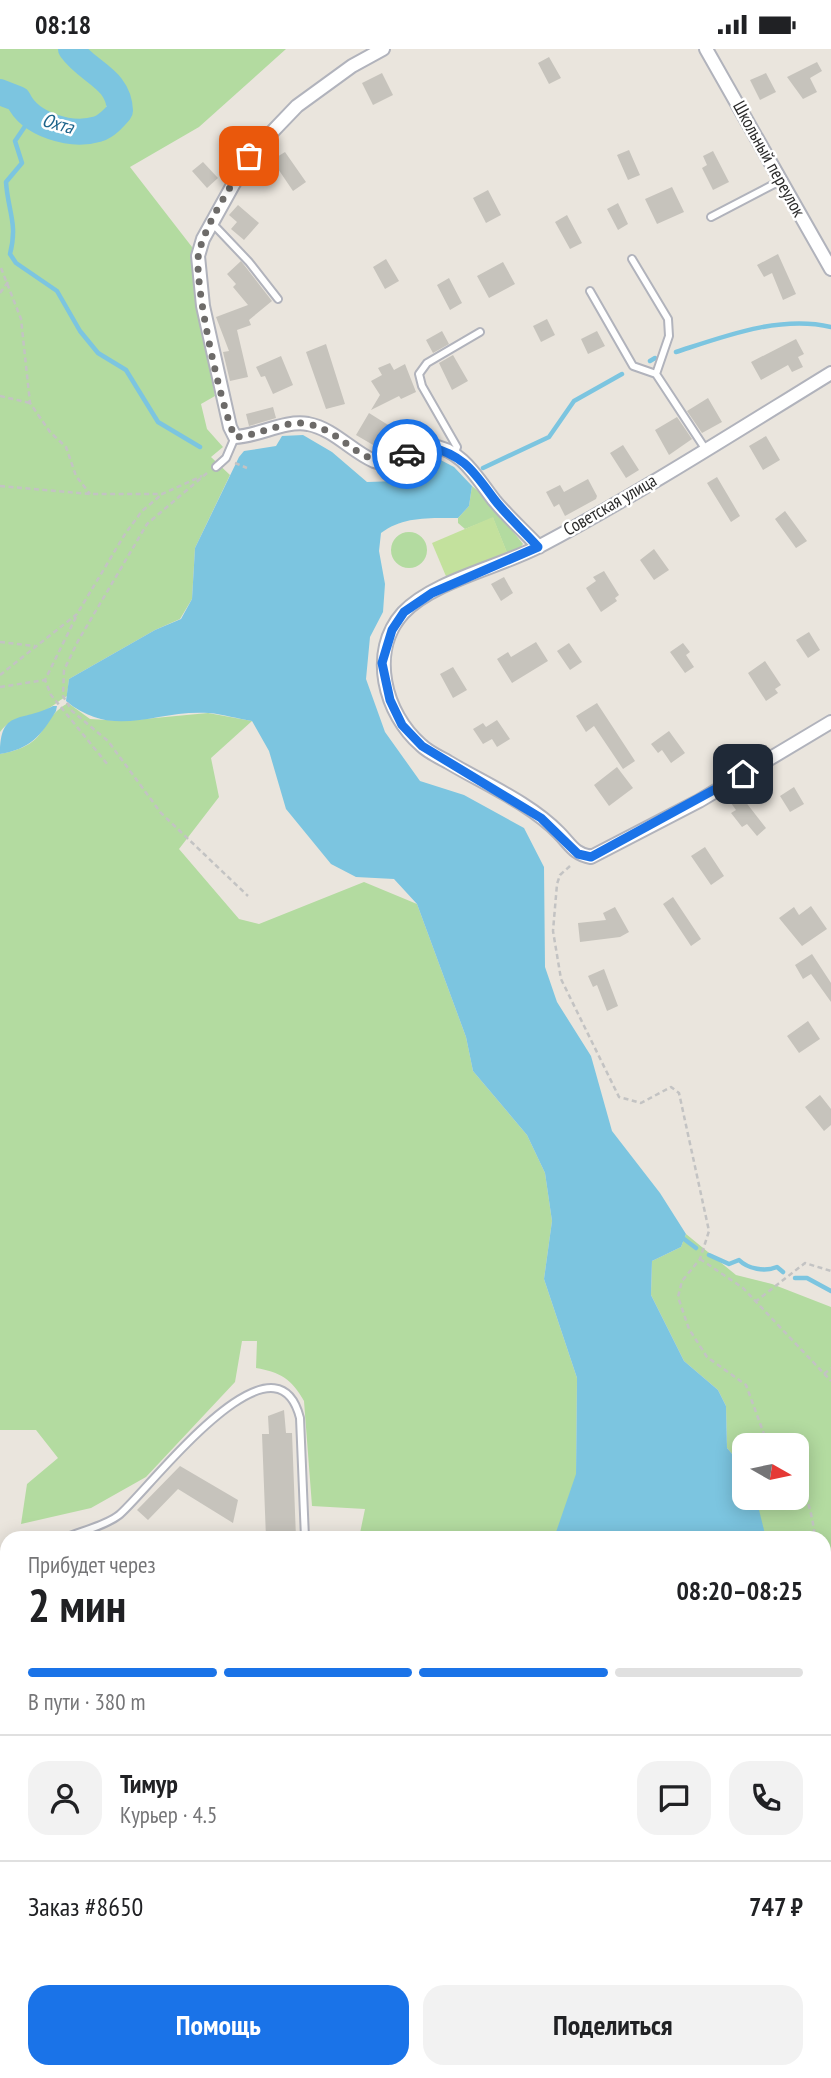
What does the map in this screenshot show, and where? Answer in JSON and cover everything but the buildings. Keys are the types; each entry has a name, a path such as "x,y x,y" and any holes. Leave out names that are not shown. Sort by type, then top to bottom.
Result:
{"street":[{"path":"383,49 352,67 297,106 249,156 212,223 198,256 209,333 235,437 252,436 268,429 306,423 320,428 376,462 390,462 428,446 454,456 479,476 494,499 538,547"},
{"name":"Школьный переулок","path":"706,49 831,269"},
{"name":"Советская улица","path":"831,373 706,450 538,547 432,593 404,612 392,630 382,663 390,700 402,725 422,746 541,818 578,854 591,857 699,801 831,722"}],"lane":[{"path":"710,217 782,180"},
{"path":"212,223 278,299"},
{"path":"632,260 668,319 670,336 656,374"},
{"path":"590,291 632,366 656,374 706,450"},
{"path":"454,456 457,447 422,386 419,373 427,363 480,332"},
{"path":"216,467 226,458 235,437"},
{"path":"82,1531 117,1517 231,1402 260,1388 282,1391 296,1403 303,1456 305,1531"}],"path":[{"path":"1,268 21,319 30,403 66,447 76,476 89,494"},
{"path":"0,293 8,282"},
{"path":"0,396 30,403"},
{"path":"108,765 51,695 45,680 77,614 125,534 142,511 162,494 216,467"},
{"path":"205,474 147,524 78,641 64,670 63,697 72,711 108,741 161,813 248,896"},
{"path":"0,486 89,494 162,494"},
{"path":"0,675 77,614"},
{"path":"0,642 37,646"},
{"path":"0,687 45,680"},
{"path":"570,866 560,875 557,884 554,919 561,979 620,1097 641,1103 671,1087 679,1093 709,1231 701,1259 682,1281 678,1297 689,1329 707,1357 746,1385 764,1433"},
{"path":"701,1259 743,1288 831,1381"},
{"path":"755,1302 805,1263 831,1272"},
{"path":"824,1374 831,1368"},
{"path":"809,1509 813,1531"}],"green space":[{"path":"0,49 61,49 101,84 107,101 105,113 69,122 46,118 36,112 20,93 0,85"},
{"path":"78,49 286,49 199,127 130,167 192,247 198,307 215,396 201,404 207,429 223,447 211,457 230,475 195,548 192,599 180,619 155,630 69,679 67,696 42,712 9,723 0,732 0,99 8,102 21,116 35,125 62,136 91,138 115,127 127,107 125,89 116,76"},
{"path":"472,486 486,498 523,544 518,550 507,553 493,518 465,529 458,523 458,518 469,506"},
{"path":"493,517 508,555 448,581 432,543"},
{"path":"409,532 422,537 427,550 422,563 409,568 396,563 391,550 396,537"},
{"path":"68,703 90,719 123,721 208,713 252,721 211,758 219,797 179,849 239,919 259,924 364,882 417,904 466,1037 473,1071 527,1135 545,1173 552,1221 544,1279 577,1378 576,1474 732,1496 732,1510 809,1510 809,1433 732,1433 732,1454 727,1448 726,1406 718,1390 684,1361 651,1295 652,1261 681,1247 686,1234 736,1275 772,1284 831,1307 831,1531 360,1531 365,1509 312,1506 304,1401 295,1387 284,1378 256,1368 257,1341 242,1341 235,1382 146,1477 91,1508 21,1524 27,1484 58,1458 36,1430 0,1430 0,754 28,744 42,732 51,718"}],"water":[{"path":"303,435 332,452 367,482 398,481 410,461 431,455 454,467 472,486 469,506 458,518 408,521 381,533 379,551 385,584 383,612 370,637 366,679 385,732 420,781 464,795 524,828 544,867 545,967 557,1002 591,1056 612,1131 660,1193 686,1234 681,1247 652,1261 651,1295 684,1361 718,1390 726,1406 727,1448 732,1454 732,1510 759,1510 764,1531 556,1531 576,1474 577,1378 544,1279 552,1221 545,1173 527,1135 473,1071 466,1037 417,904 394,879 356,877 331,864 286,809 269,751 252,721 214,714 189,713 119,721 84,713 66,701 69,679 155,630 181,619 192,599 195,548 239,457 244,451 276,446 282,436"},
{"path":"57,706 56,711 34,740 19,749 0,754 1,739 8,723"}],"waterway":[{"name":"Охта","path":"0,92 18,99 32,116 52,127 87,131 104,126 120,111 118,100 109,83 71,49"},
{"path":"32,116 15,141 22,163 6,182 13,226 10,254 16,263 57,291 80,331 98,353 126,370 158,422 200,447"},
{"path":"676,352 772,325 812,324 831,327"},
{"path":"650,361 655,358"},
{"path":"483,468 549,437 574,401 622,374"},
{"path":"684,1239 696,1248"},
{"path":"709,1255 729,1264 739,1260 752,1267 777,1267 783,1272"},
{"path":"795,1278 807,1278 831,1291"}],"way so far":[{"path":"249,156 203,239 198,256 203,306 230,427 235,437 252,436 268,429 306,423 320,428 376,462 390,462 407,454"}],"route":[{"path":"407,454 428,446 440,449 470,466 494,499 538,547 432,593 404,612 392,630 382,663 390,700 402,725 422,746 541,818 578,854 591,857 699,801 743,774"}]}
